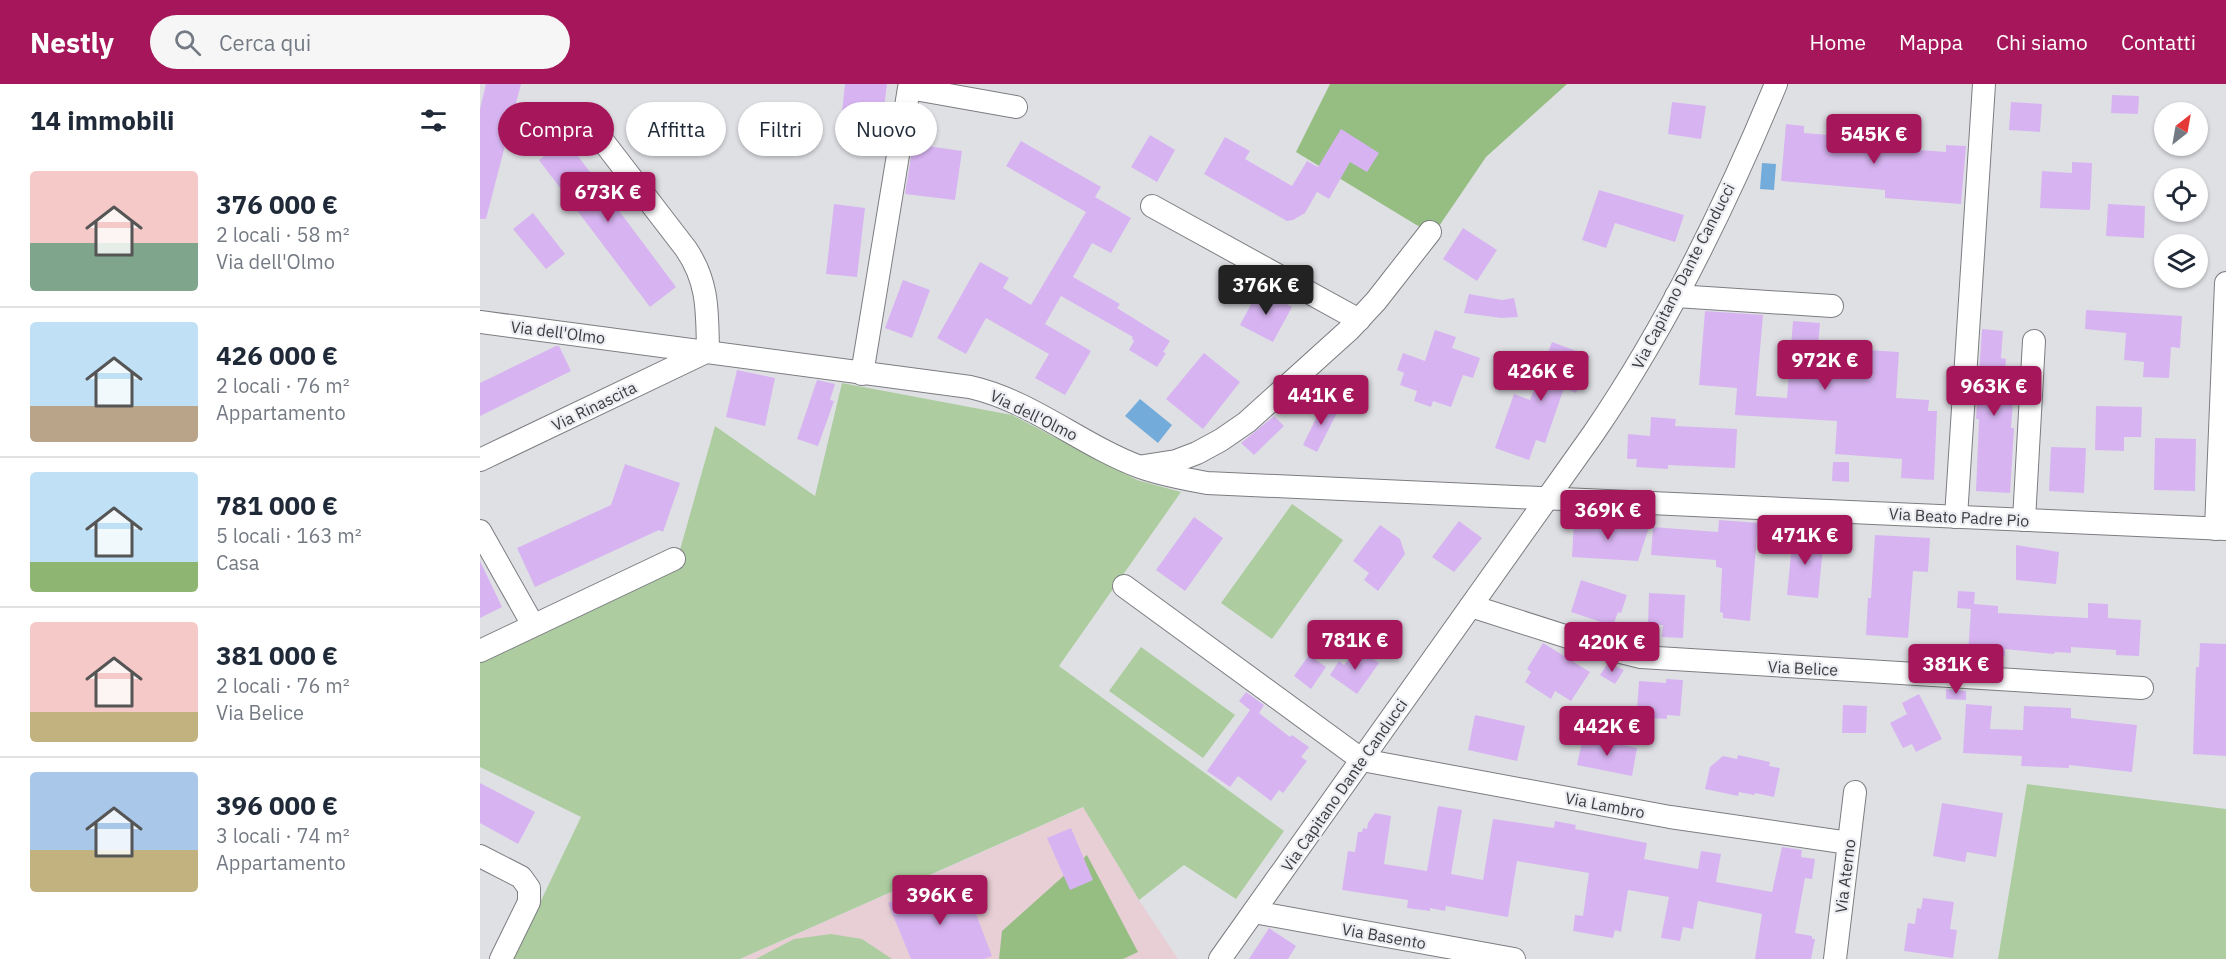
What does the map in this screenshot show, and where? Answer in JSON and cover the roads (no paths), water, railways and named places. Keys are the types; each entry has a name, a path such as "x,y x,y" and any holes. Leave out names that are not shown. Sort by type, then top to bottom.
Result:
{"street":[{"name":"Via Capitano Dante Canducci","path":"1220,959 1626,384 1676,296 1776,84"},
{"path":"1956,517 1984,84"},
{"path":"862,374 909,88 1016,107"},
{"path":"614,156 696,265 706,297 708,351"},
{"path":"1152,206 1359,320"},
{"path":"1140,467 1186,458 1207,449 1235,431 1359,320 1430,232"},
{"path":"2221,529 2226,283"},
{"path":"1676,296 1832,306"},
{"name":"Via dell'Olmo","path":"480,321 970,387 1018,403 1140,467 1181,478 1226,484 1548,497"},
{"path":"2024,520 2034,341"},
{"name":"Via Rinascita","path":"480,460 708,351"},
{"name":"Via Beato Padre Pio","path":"1548,497 2221,529"},
{"path":"480,531 533,625"},
{"path":"480,651 674,559"},
{"path":"1124,585 1362,760"},
{"name":"Via Belice","path":"1471,606 1593,645 1641,657 2142,688"},
{"name":"Via Lambro","path":"1362,760 1670,817 1849,843"},
{"name":"Via Aterno","path":"1835,959 1855,792"},
{"path":"480,856 521,877 529,888 529,902 501,959"},
{"name":"Via Basento","path":"1254,912 1514,959"}],"water":[{"path":"1762,163 1776,164 1774,190 1760,189"},
{"path":"1140,399 1172,425 1158,443 1125,416"}]}
